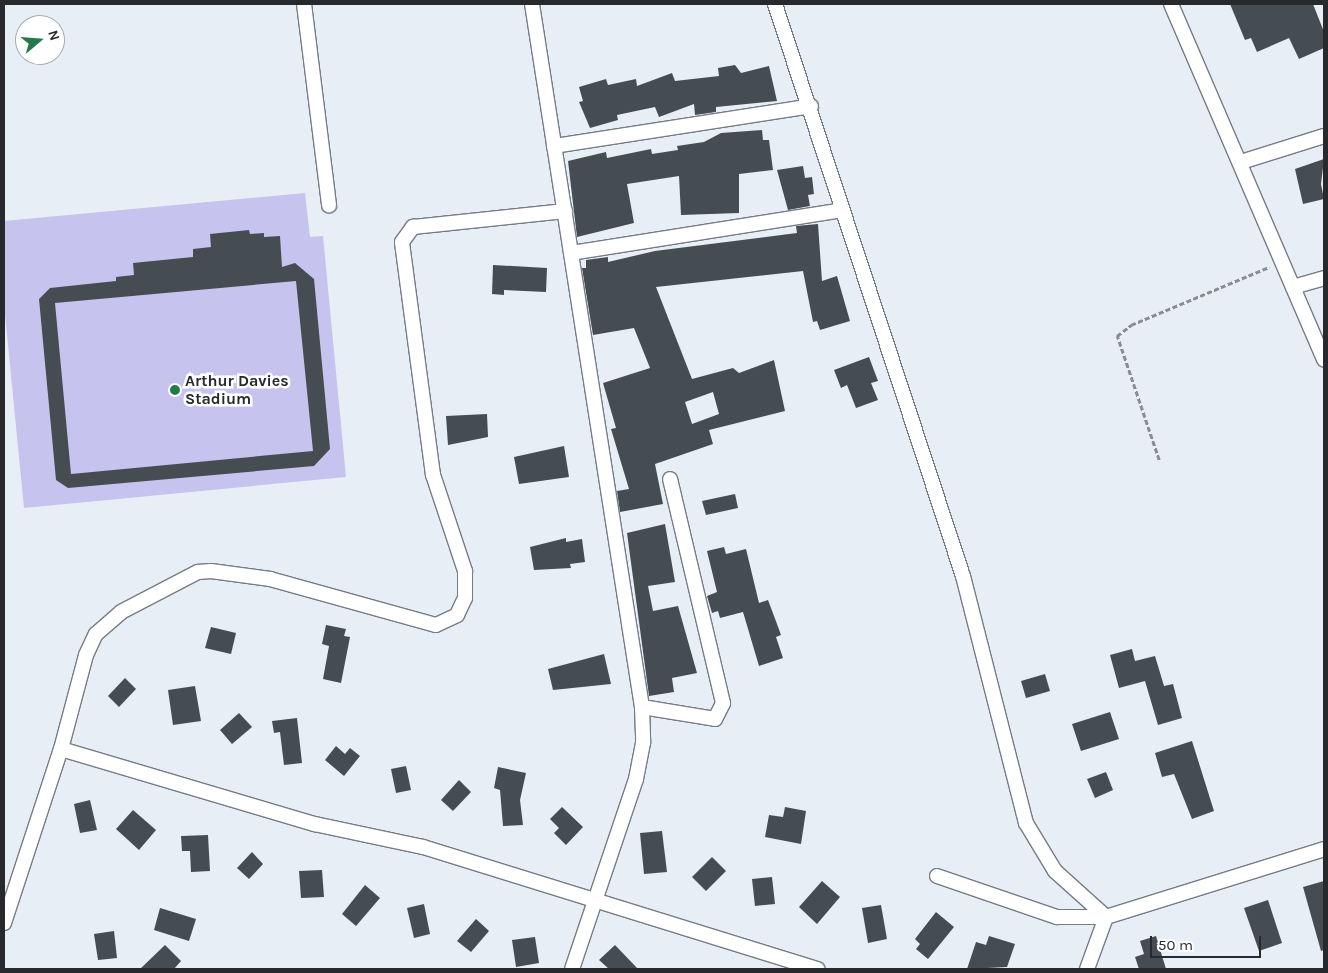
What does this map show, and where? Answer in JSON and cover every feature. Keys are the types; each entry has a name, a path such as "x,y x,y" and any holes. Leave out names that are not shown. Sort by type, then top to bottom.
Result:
{"street":[{"path":"304,4 329,205"},
{"path":"532,4 642,707 640,763 572,969"},
{"path":"775,4 811,106 842,210 976,622 1026,823 1055,871 1076,894 1106,917"},
{"path":"1171,4 1324,359"},
{"path":"554,146 811,106"},
{"path":"1240,162 1324,136"},
{"path":"571,253 842,210"},
{"path":"4,922 61,749 86,655 96,634 121,612 198,572 270,578 436,625 457,615 465,598 465,571 433,475 402,242 413,227 565,211"},
{"path":"1292,287 1324,278"},
{"path":"642,707 714,719 723,703 670,479"},
{"path":"61,749 315,824 423,846 818,969"},
{"path":"937,876 1057,918 1106,917 1324,849"},
{"path":"1087,969 1106,917"}],"path":[{"path":"1159,460 1117,336 1131,325 1282,262"}],"shaded area":[{"name":"Arthur Davies Stadium","path":"305,193 310,237 323,236 346,477 24,508 4,304 4,221"}],"building":[{"path":"1230,4 1313,4 1324,32 1324,48 1299,59 1289,38 1257,52 1251,38 1245,40"},
{"path":"735,65 741,73 769,66 777,101 716,107 716,112 695,115 694,104 659,117 655,107 617,115 618,120 590,128 579,102 583,101 579,87 606,79 608,85 636,79 637,86 672,73 675,81 719,76 718,68"},
{"path":"762,130 763,140 769,140 773,170 739,174 739,213 681,215 679,176 627,184 634,223 577,237 568,161 606,152 607,158 651,149 652,154 678,150 677,146 704,142 721,133"},
{"path":"1324,159 1321,184 1324,199 1303,204 1295,169"},
{"path":"803,166 805,178 812,177 814,194 808,195 810,206 788,210 777,170"},
{"path":"818,224 822,281 837,276 850,321 820,330 817,321 813,322 803,271 656,287 692,379 733,368 739,373 774,360 785,411 709,430 713,444 655,464 663,504 620,512 617,491 629,489 611,429 616,428 603,383 650,368 634,328 593,335 582,268 586,268 586,260 608,257 608,262 655,251 797,233 796,226","holes":["713,392 719,414 692,424 685,402"]},
{"path":"249,230 250,234 264,233 264,237 280,236 282,267 295,263 314,279 330,449 314,466 68,488 56,480 39,299 50,288 116,281 116,277 134,275 133,263 193,257 193,249 211,247 210,234","holes":["296,281 313,451 71,474 55,303"]},
{"path":"493,265 547,268 546,292 504,290 504,295 492,294"},
{"path":"869,357 878,381 871,383 878,400 856,408 847,385 841,388 834,370"},
{"path":"487,414 488,437 448,445 446,416"},
{"path":"564,446 569,477 519,484 514,457"},
{"path":"735,494 738,508 706,515 702,501"},
{"path":"665,524 675,582 648,586 653,611 678,606 697,673 672,678 674,692 649,696 627,533"},
{"path":"566,538 566,542 582,539 585,562 570,564 571,568 534,570 530,547"},
{"path":"724,547 726,554 746,549 759,603 768,600 781,635 776,637 783,658 759,666 743,612 720,618 718,611 712,613 707,596 717,592 707,551"},
{"path":"326,625 346,629 344,636 350,637 341,683 323,679 329,646 322,644"},
{"path":"211,627 236,633 231,654 205,648"},
{"path":"1132,649 1135,661 1155,656 1164,686 1173,684 1182,718 1158,725 1145,681 1119,688 1110,655"},
{"path":"604,654 611,684 553,690 548,669"},
{"path":"1045,674 1050,691 1026,698 1021,681"},
{"path":"125,678 136,689 119,707 108,696"},
{"path":"195,686 201,721 173,725 168,690"},
{"path":"1110,712 1119,739 1081,751 1072,724"},
{"path":"239,713 252,727 232,744 220,730"},
{"path":"297,718 302,763 284,765 280,732 274,733 272,721"},
{"path":"1192,741 1214,811 1192,819 1174,774 1162,777 1155,753"},
{"path":"336,746 345,754 350,748 360,756 344,776 325,760"},
{"path":"406,766 411,790 396,793 391,769"},
{"path":"498,767 526,773 520,800 523,825 503,826 500,790 494,788"},
{"path":"1106,772 1113,790 1095,798 1087,779"},
{"path":"459,780 471,792 453,811 441,800"},
{"path":"90,800 97,830 80,833 74,804"},
{"path":"562,807 583,827 566,845 554,833 559,828 550,819"},
{"path":"785,807 806,811 801,844 765,837 769,815 783,817"},
{"path":"133,810 156,830 139,850 116,829"},
{"path":"662,831 667,872 644,874 640,833"},
{"path":"208,835 210,871 191,872 190,851 182,851 181,836"},
{"path":"252,852 263,864 249,879 237,868"},
{"path":"712,857 726,871 706,891 692,877"},
{"path":"322,870 324,897 301,898 299,871"},
{"path":"772,877 775,904 755,906 752,879"},
{"path":"822,881 840,897 817,924 799,907"},
{"path":"1324,881 1324,950 1321,951 1303,887"},
{"path":"365,885 380,898 356,926 342,914"},
{"path":"1268,900 1282,943 1259,951 1244,908"},
{"path":"424,904 430,934 414,938 407,908"},
{"path":"881,905 887,939 868,943 862,908"},
{"path":"160,908 196,919 189,941 154,930"},
{"path":"936,912 954,927 928,959 916,949 920,944 915,939"},
{"path":"476,919 489,931 471,952 457,941"},
{"path":"114,931 117,958 98,960 94,934"},
{"path":"989,936 1015,944 1007,967 967,969 976,942 986,945"},
{"path":"1156,936 1166,969 1139,969 1135,957 1144,954 1140,941"},
{"path":"535,937 539,963 516,967 512,940"},
{"path":"165,945 181,961 174,969 140,969"},
{"path":"615,945 638,969 609,969 599,960"}],"place":[{"name":"Arthur Davies Stadium","path":"175,390"}]}
